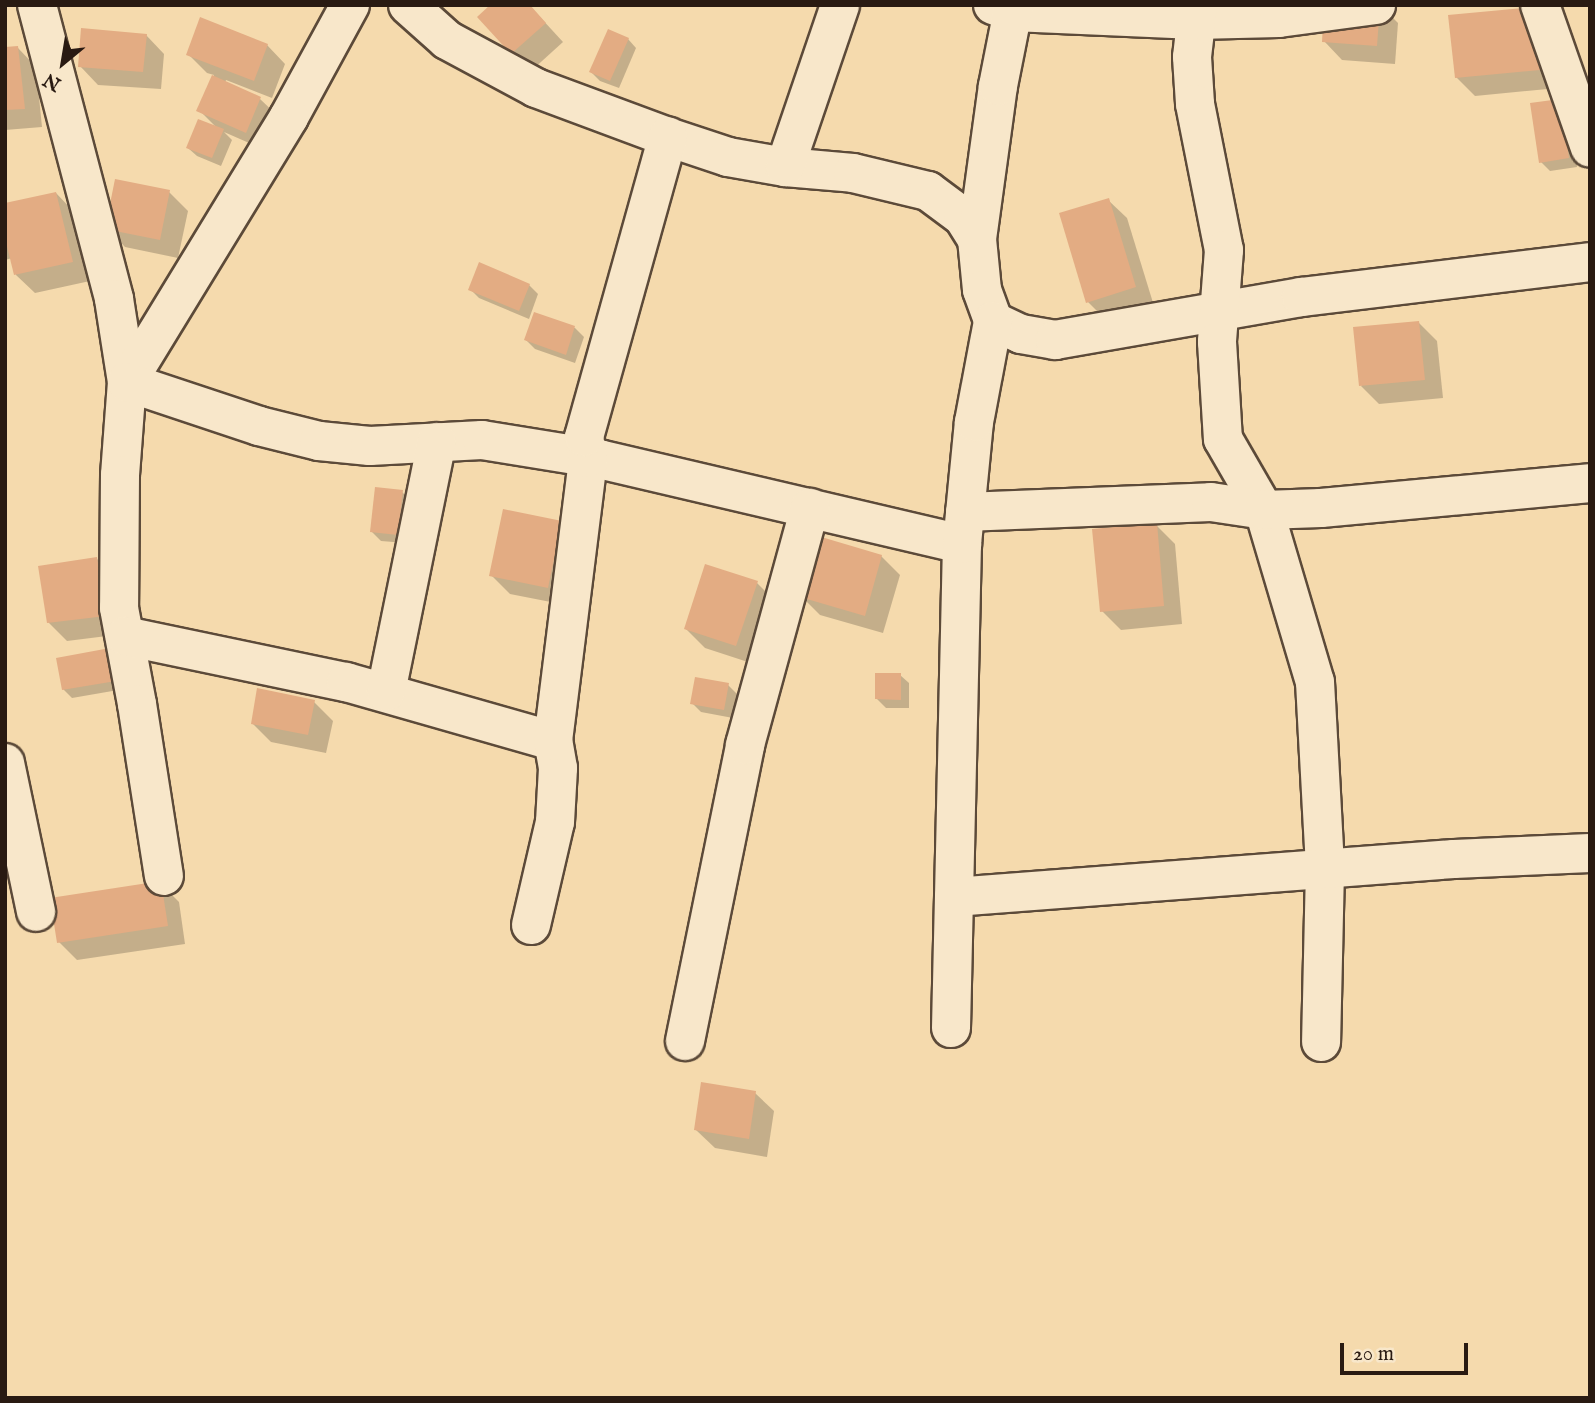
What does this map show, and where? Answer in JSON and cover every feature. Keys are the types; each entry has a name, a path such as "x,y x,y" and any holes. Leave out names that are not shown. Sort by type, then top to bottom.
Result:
{"street":[{"path":"37,5 114,299 127,382 120,475 119,608 164,876"},
{"path":"127,382 289,117 350,5"},
{"path":"408,5 447,40 536,88 728,157 785,167 853,173 928,191 963,217 977,239"},
{"path":"785,167 840,5"},
{"path":"951,1028 963,528 974,422 993,321 982,290 977,239 1007,7 1279,18 1376,5"},
{"path":"1540,5 1579,86 1590,148"},
{"path":"1197,13 1192,57 1195,104 1224,250 1217,342 1223,439 1264,510 1315,682 1325,869 1321,1042"},
{"path":"531,925 555,822 558,768 554,741 588,458 584,437 668,137"},
{"path":"993,321 1021,334 1055,340 1301,298 1590,262"},
{"path":"127,382 259,426 319,441 370,446 482,440 588,458 810,508 963,528 1211,502 1264,510 1321,508 1590,483"},
{"path":"387,692 437,442"},
{"path":"685,1041 745,746 810,508"},
{"path":"125,636 387,692 428,708 554,741"},
{"path":"5,763 36,912 5,886"},
{"path":"954,897 1325,869 1590,853"}],"building":[{"path":"490,5 530,5 546,23 511,54 477,17"},
{"path":"1324,5 1380,5 1377,46 1322,42"},
{"path":"1533,7 1540,70 1455,78 1448,15"},
{"path":"200,17 268,44 254,81 186,55"},
{"path":"81,28 147,34 143,72 78,67"},
{"path":"608,29 629,38 610,81 589,72"},
{"path":"18,46 25,109 5,110 5,47"},
{"path":"212,75 261,97 246,133 196,111"},
{"path":"1560,99 1569,158 1539,163 1530,103"},
{"path":"198,119 224,129 212,158 186,148"},
{"path":"115,179 170,190 160,240 105,229"},
{"path":"56,192 73,262 14,275 5,238 5,203"},
{"path":"1109,198 1136,287 1086,303 1059,213"},
{"path":"479,262 530,284 519,311 468,290"},
{"path":"534,312 575,326 566,355 524,340"},
{"path":"1419,321 1425,380 1359,386 1353,327"},
{"path":"375,487 403,490 398,535 370,532"},
{"path":"503,509 562,521 548,588 489,576"},
{"path":"1157,523 1164,606 1100,612 1092,529"},
{"path":"818,536 882,555 865,616 800,597"},
{"path":"97,557 106,616 47,623 38,566"},
{"path":"705,564 758,581 736,646 684,629"},
{"path":"110,648 116,681 62,690 56,658"},
{"path":"875,673 901,673 901,700 875,699"},
{"path":"695,677 729,683 724,710 690,704"},
{"path":"257,688 315,700 308,735 251,724"},
{"path":"161,881 168,926 57,943 50,898"},
{"path":"701,1082 756,1091 749,1139 694,1130"}]}
